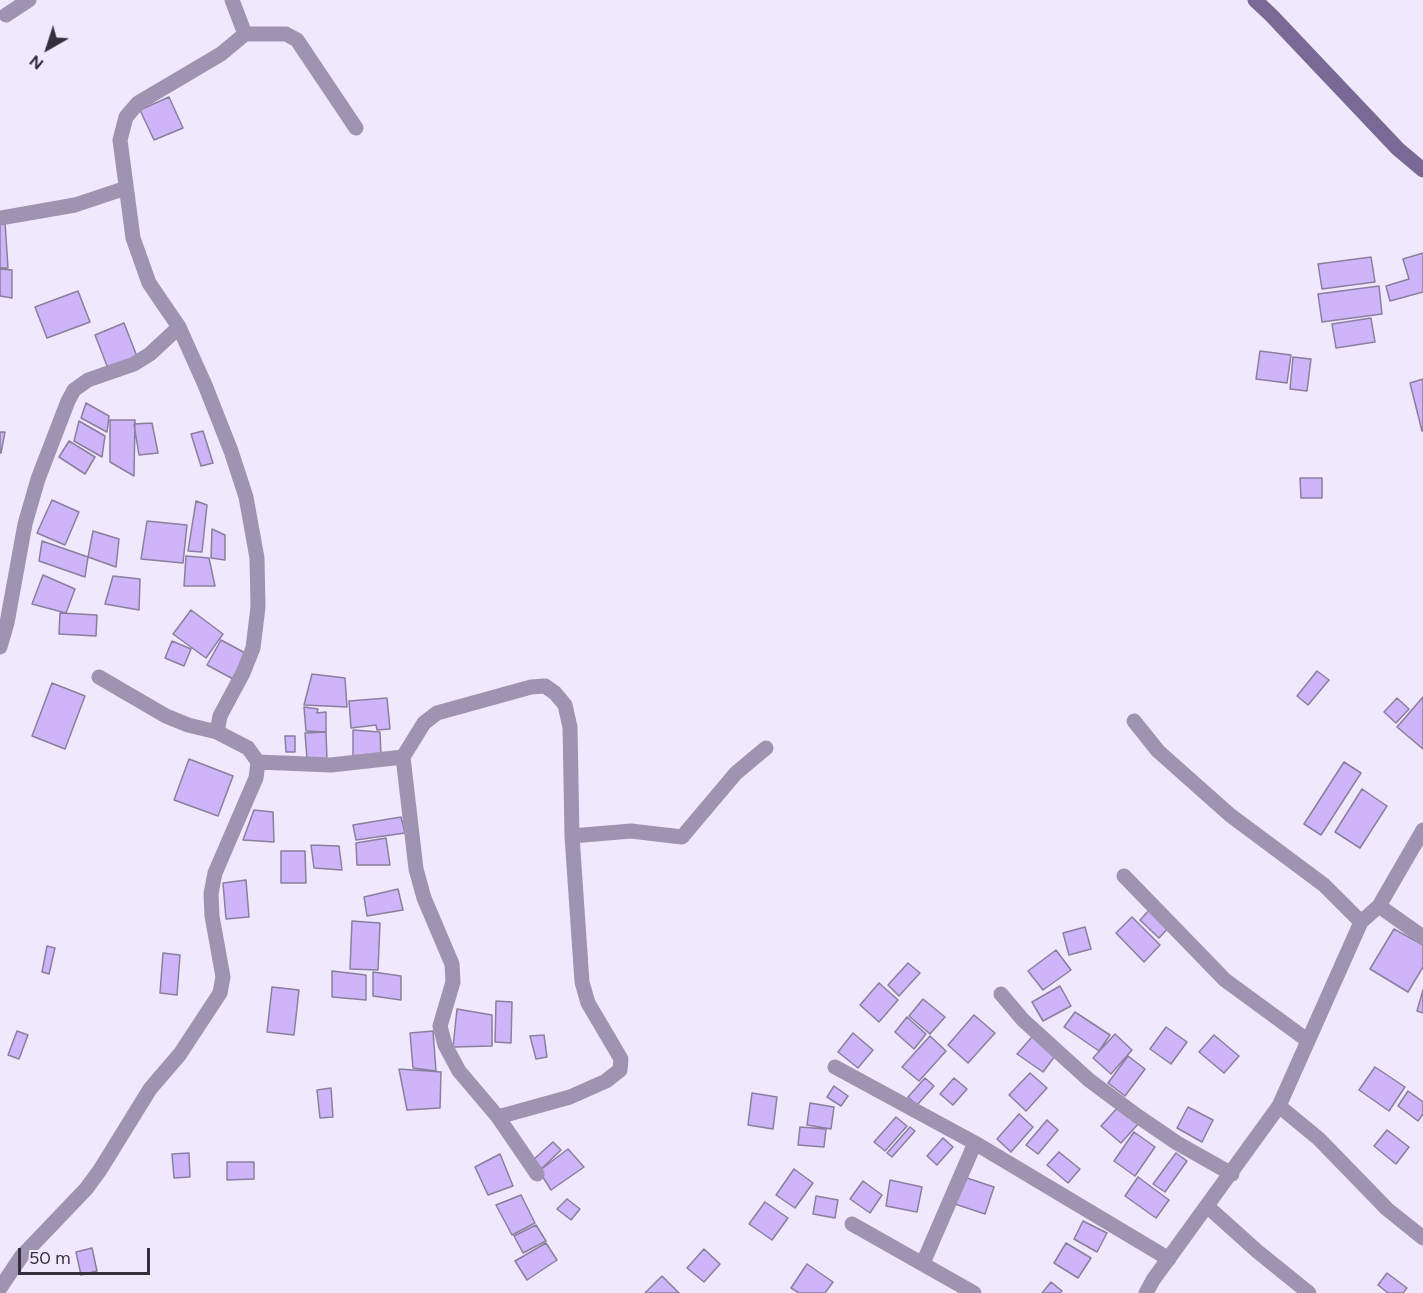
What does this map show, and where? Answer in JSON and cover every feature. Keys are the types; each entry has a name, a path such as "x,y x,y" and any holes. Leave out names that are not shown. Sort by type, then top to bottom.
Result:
{"street":[{"path":"6,15 29,0"},
{"path":"232,0 245,34"},
{"path":"1255,0 1304,48 1398,149 1423,170"},
{"path":"217,732 220,716 243,673 253,648 258,607 257,558 246,497 231,451 179,327 149,283 133,238 120,140 126,117 138,103 220,54 245,34 286,34 297,40 356,128"},
{"path":"0,218 75,205 126,188"},
{"path":"0,647 7,623 25,524 38,479 74,390 88,380 134,364 150,354 179,327"},
{"path":"0,1288 21,1257 86,1189 150,1089 180,1054 220,993 223,977 212,916 211,894 215,873 256,778 258,762 248,748 217,732 188,725 166,716 99,677"},
{"path":"498,1117 570,1097 606,1081 620,1070 621,1059 588,1004 582,982 572,836 570,727 565,705 555,693 545,686 531,687 437,713 424,723 403,757 416,869 423,898 452,964 453,982 440,1026 445,1045 459,1071 498,1117 537,1174"},
{"path":"1134,721 1158,751 1222,808 1324,885 1361,922"},
{"path":"572,836 631,831 682,837 736,773 766,748"},
{"path":"258,762 331,765 403,757"},
{"path":"1146,1293 1279,1106 1361,922 1379,906 1423,830"},
{"path":"1124,876 1225,980 1307,1040"},
{"path":"1379,906 1423,937"},
{"path":"1001,994 1030,1027 1089,1080 1177,1143 1232,1174"},
{"path":"835,1067 975,1143 1169,1259"},
{"path":"1279,1106 1319,1139 1387,1209 1423,1238"},
{"path":"922,1263 975,1143"},
{"path":"1208,1207 1309,1293"},
{"path":"852,1224 974,1293"}],"building":[{"path":"169,97 183,128 154,140 140,110"},
{"path":"5,222 8,268 0,268 0,223"},
{"path":"1423,253 1423,292 1390,301 1386,286 1409,279 1403,259"},
{"path":"1371,257 1375,282 1322,289 1318,264"},
{"path":"0,269 12,270 12,298 0,296"},
{"path":"1379,286 1382,314 1322,322 1318,294"},
{"path":"78,291 90,322 47,338 35,307"},
{"path":"1371,318 1375,342 1336,348 1332,324"},
{"path":"124,323 138,359 109,371 95,335"},
{"path":"1260,351 1291,355 1287,383 1256,379"},
{"path":"1293,357 1311,359 1307,391 1290,389"},
{"path":"1423,379 1423,431 1422,431 1410,383"},
{"path":"86,403 109,416 107,432 81,418"},
{"path":"110,420 135,420 134,476 110,462"},
{"path":"79,421 105,436 102,457 74,441"},
{"path":"152,423 158,453 139,455 134,424"},
{"path":"203,431 213,463 201,466 191,434"},
{"path":"0,432 5,432 1,453 0,453"},
{"path":"69,441 95,457 85,474 59,457"},
{"path":"1300,478 1322,478 1322,498 1301,498"},
{"path":"52,500 79,512 65,545 37,533"},
{"path":"196,501 207,505 202,552 188,551"},
{"path":"147,521 187,525 183,563 141,559"},
{"path":"212,529 225,535 225,560 211,558"},
{"path":"93,531 119,539 116,567 88,557"},
{"path":"42,541 88,557 85,577 39,561"},
{"path":"186,556 209,558 215,586 184,586"},
{"path":"43,575 75,589 66,613 32,604"},
{"path":"113,576 140,579 139,610 105,604"},
{"path":"191,610 223,634 206,658 173,634"},
{"path":"60,613 97,615 96,636 59,634"},
{"path":"221,640 249,655 235,680 207,665"},
{"path":"172,641 191,649 184,666 165,658"},
{"path":"1317,671 1329,680 1308,705 1297,696"},
{"path":"312,674 345,678 347,707 304,705"},
{"path":"52,683 85,696 65,749 32,736"},
{"path":"1423,697 1423,749 1397,727"},
{"path":"387,698 390,729 377,730 376,725 351,728 349,701"},
{"path":"1397,698 1409,709 1396,723 1384,712"},
{"path":"304,707 318,709 317,713 326,712 326,732 306,731"},
{"path":"353,730 380,732 381,757 353,759"},
{"path":"326,732 327,760 307,759 305,733"},
{"path":"285,736 295,736 295,752 286,752"},
{"path":"189,759 233,776 218,816 174,800"},
{"path":"1344,762 1361,773 1321,835 1304,824"},
{"path":"1362,789 1387,806 1360,848 1335,832"},
{"path":"254,810 273,812 274,842 243,840"},
{"path":"401,817 405,833 356,840 353,825"},
{"path":"386,838 390,865 357,865 356,843"},
{"path":"311,845 339,846 342,870 314,868"},
{"path":"281,851 305,851 306,883 281,883"},
{"path":"246,880 249,917 226,919 223,883"},
{"path":"398,889 403,910 367,916 364,897"},
{"path":"1153,906 1172,924 1159,938 1140,920"},
{"path":"1132,917 1160,945 1144,962 1116,933"},
{"path":"352,921 380,923 378,970 350,969"},
{"path":"1085,927 1091,949 1069,955 1063,933"},
{"path":"1394,929 1423,945 1423,967 1408,992 1370,969"},
{"path":"47,946 55,948 49,974 42,972"},
{"path":"1056,950 1071,970 1043,990 1028,971"},
{"path":"163,953 180,955 177,995 160,993"},
{"path":"908,963 920,973 899,996 888,985"},
{"path":"332,971 366,975 366,1000 332,997"},
{"path":"373,972 401,976 401,1000 373,996"},
{"path":"879,983 898,1000 879,1022 860,1005"},
{"path":"1060,986 1071,1006 1043,1021 1032,1002"},
{"path":"272,987 299,990 294,1035 267,1032"},
{"path":"1423,990 1423,1013 1417,1011"},
{"path":"923,999 945,1017 930,1034 909,1016"},
{"path":"496,1001 512,1002 511,1043 495,1042"},
{"path":"457,1009 492,1015 492,1046 453,1047"},
{"path":"1075,1012 1110,1035 1099,1051 1064,1027"},
{"path":"974,1015 995,1033 968,1063 948,1045"},
{"path":"907,1017 926,1034 914,1049 895,1032"},
{"path":"1166,1027 1187,1042 1171,1064 1150,1049"},
{"path":"17,1031 28,1035 19,1059 8,1055"},
{"path":"433,1031 436,1071 413,1068 410,1033"},
{"path":"853,1033 873,1050 858,1068 838,1052"},
{"path":"1115,1034 1132,1050 1111,1074 1093,1058"},
{"path":"544,1035 547,1057 536,1059 530,1036"},
{"path":"1214,1035 1239,1056 1224,1073 1199,1052"},
{"path":"930,1036 946,1051 919,1081 902,1067"},
{"path":"1032,1037 1055,1056 1043,1072 1017,1054"},
{"path":"1128,1056 1145,1069 1125,1096 1108,1083"},
{"path":"1375,1067 1405,1087 1389,1111 1359,1090"},
{"path":"399,1069 441,1072 440,1108 407,1110"},
{"path":"1030,1073 1047,1088 1026,1111 1009,1095"},
{"path":"925,1078 934,1086 917,1105 908,1097"},
{"path":"954,1078 967,1089 953,1105 940,1094"},
{"path":"834,1086 848,1096 841,1106 827,1097"},
{"path":"331,1088 333,1117 320,1118 317,1090"},
{"path":"1408,1091 1423,1102 1423,1114 1418,1121 1398,1106"},
{"path":"752,1093 777,1097 773,1129 748,1125"},
{"path":"810,1103 834,1107 831,1129 807,1125"},
{"path":"1119,1106 1139,1123 1121,1143 1101,1126"},
{"path":"1188,1107 1213,1120 1202,1142 1177,1128"},
{"path":"1019,1114 1033,1127 1011,1152 997,1139"},
{"path":"896,1117 907,1126 885,1151 874,1142"},
{"path":"1047,1120 1058,1130 1038,1154 1026,1145"},
{"path":"800,1127 826,1129 824,1147 798,1145"},
{"path":"910,1127 915,1131 892,1157 887,1153"},
{"path":"1387,1130 1409,1147 1396,1164 1374,1146"},
{"path":"1134,1132 1155,1147 1135,1176 1114,1161"},
{"path":"943,1138 953,1147 937,1165 927,1156"},
{"path":"553,1142 561,1150 539,1171 533,1160"},
{"path":"568,1149 584,1167 551,1190 539,1171"},
{"path":"1059,1152 1080,1169 1068,1183 1047,1165"},
{"path":"189,1153 190,1177 174,1178 172,1154"},
{"path":"1176,1153 1187,1161 1165,1192 1153,1184"},
{"path":"500,1154 513,1186 488,1195 475,1167"},
{"path":"227,1162 254,1162 254,1179 227,1180"},
{"path":"794,1169 813,1183 795,1208 776,1195"},
{"path":"964,1177 994,1187 985,1214 955,1204"},
{"path":"1138,1177 1169,1200 1156,1218 1125,1196"},
{"path":"890,1180 922,1187 917,1212 886,1206"},
{"path":"863,1181 882,1195 870,1213 850,1199"},
{"path":"521,1195 535,1223 512,1235 496,1205"},
{"path":"816,1196 838,1200 835,1218 813,1214"},
{"path":"567,1199 580,1209 571,1220 557,1209"},
{"path":"765,1202 788,1218 772,1240 749,1224"},
{"path":"1083,1221 1107,1233 1097,1252 1074,1239"},
{"path":"536,1225 546,1241 523,1253 514,1236"},
{"path":"546,1243 557,1260 527,1280 515,1261"},
{"path":"1066,1243 1091,1258 1078,1278 1054,1263"},
{"path":"92,1248 97,1271 81,1275 76,1252"},
{"path":"704,1249 720,1264 704,1282 687,1268"},
{"path":"807,1264 833,1282 825,1293 799,1293 791,1288"},
{"path":"1387,1273 1407,1288 1403,1293 1388,1293 1378,1285"},
{"path":"662,1276 679,1293 645,1293"},
{"path":"1051,1282 1062,1291 1042,1293"}]}
